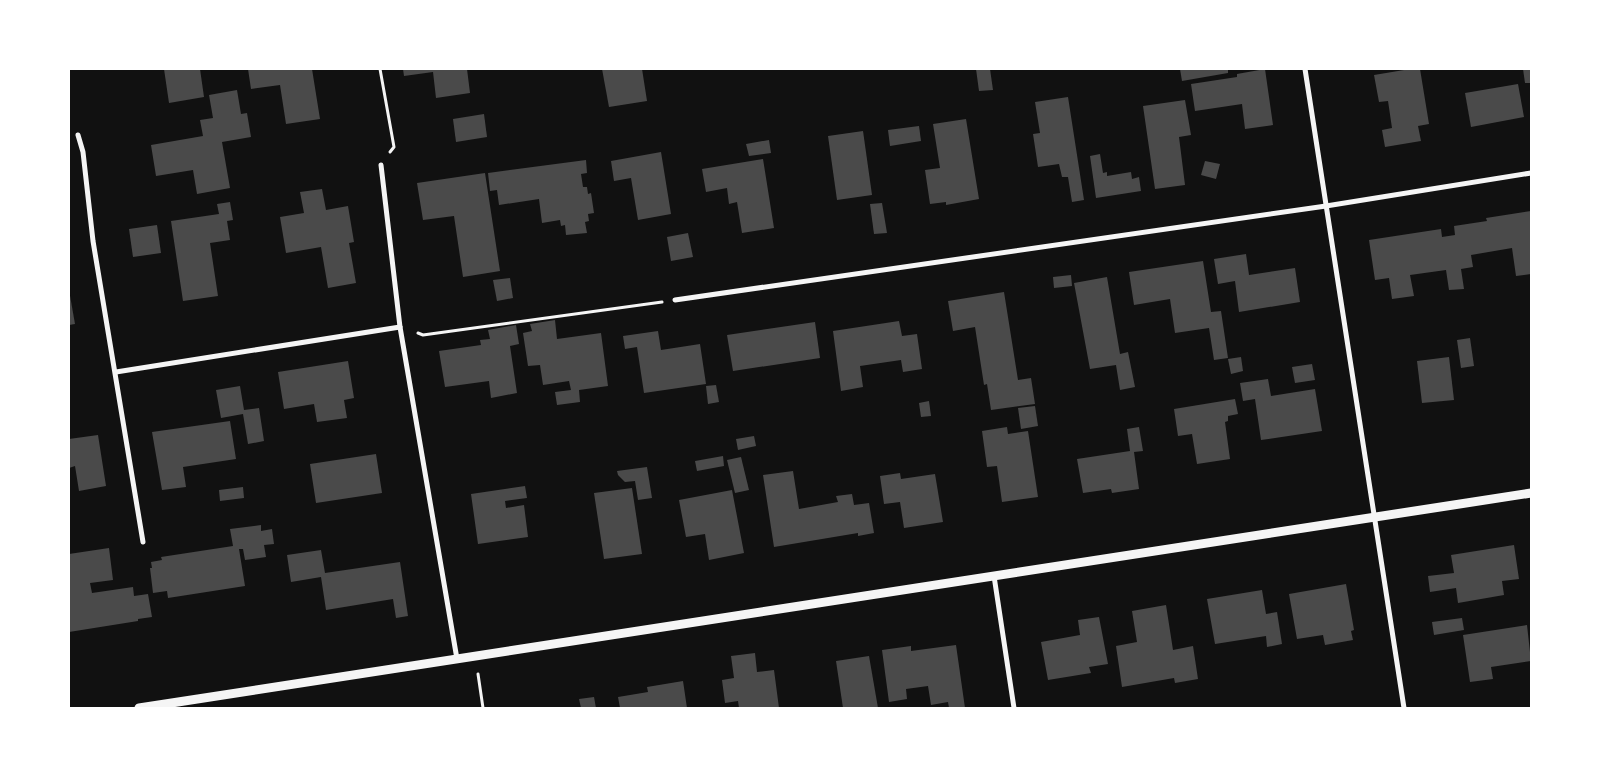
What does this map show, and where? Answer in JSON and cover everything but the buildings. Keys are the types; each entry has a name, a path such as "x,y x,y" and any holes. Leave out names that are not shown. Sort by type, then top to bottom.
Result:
{"street":[{"path":"1305,69 1404,708"},
{"path":"78,134 83,152 93,241 143,542"},
{"path":"381,165 400,327 458,659"},
{"path":"674,300 1326,206 1531,173"},
{"path":"116,372 400,327"},
{"path":"139,708 1531,493"},
{"path":"994,576 1014,708"}],"path":[{"path":"380,69 394,147 381,165"},
{"path":"400,327 423,335 674,300"},
{"path":"475,656 483,708"}]}
